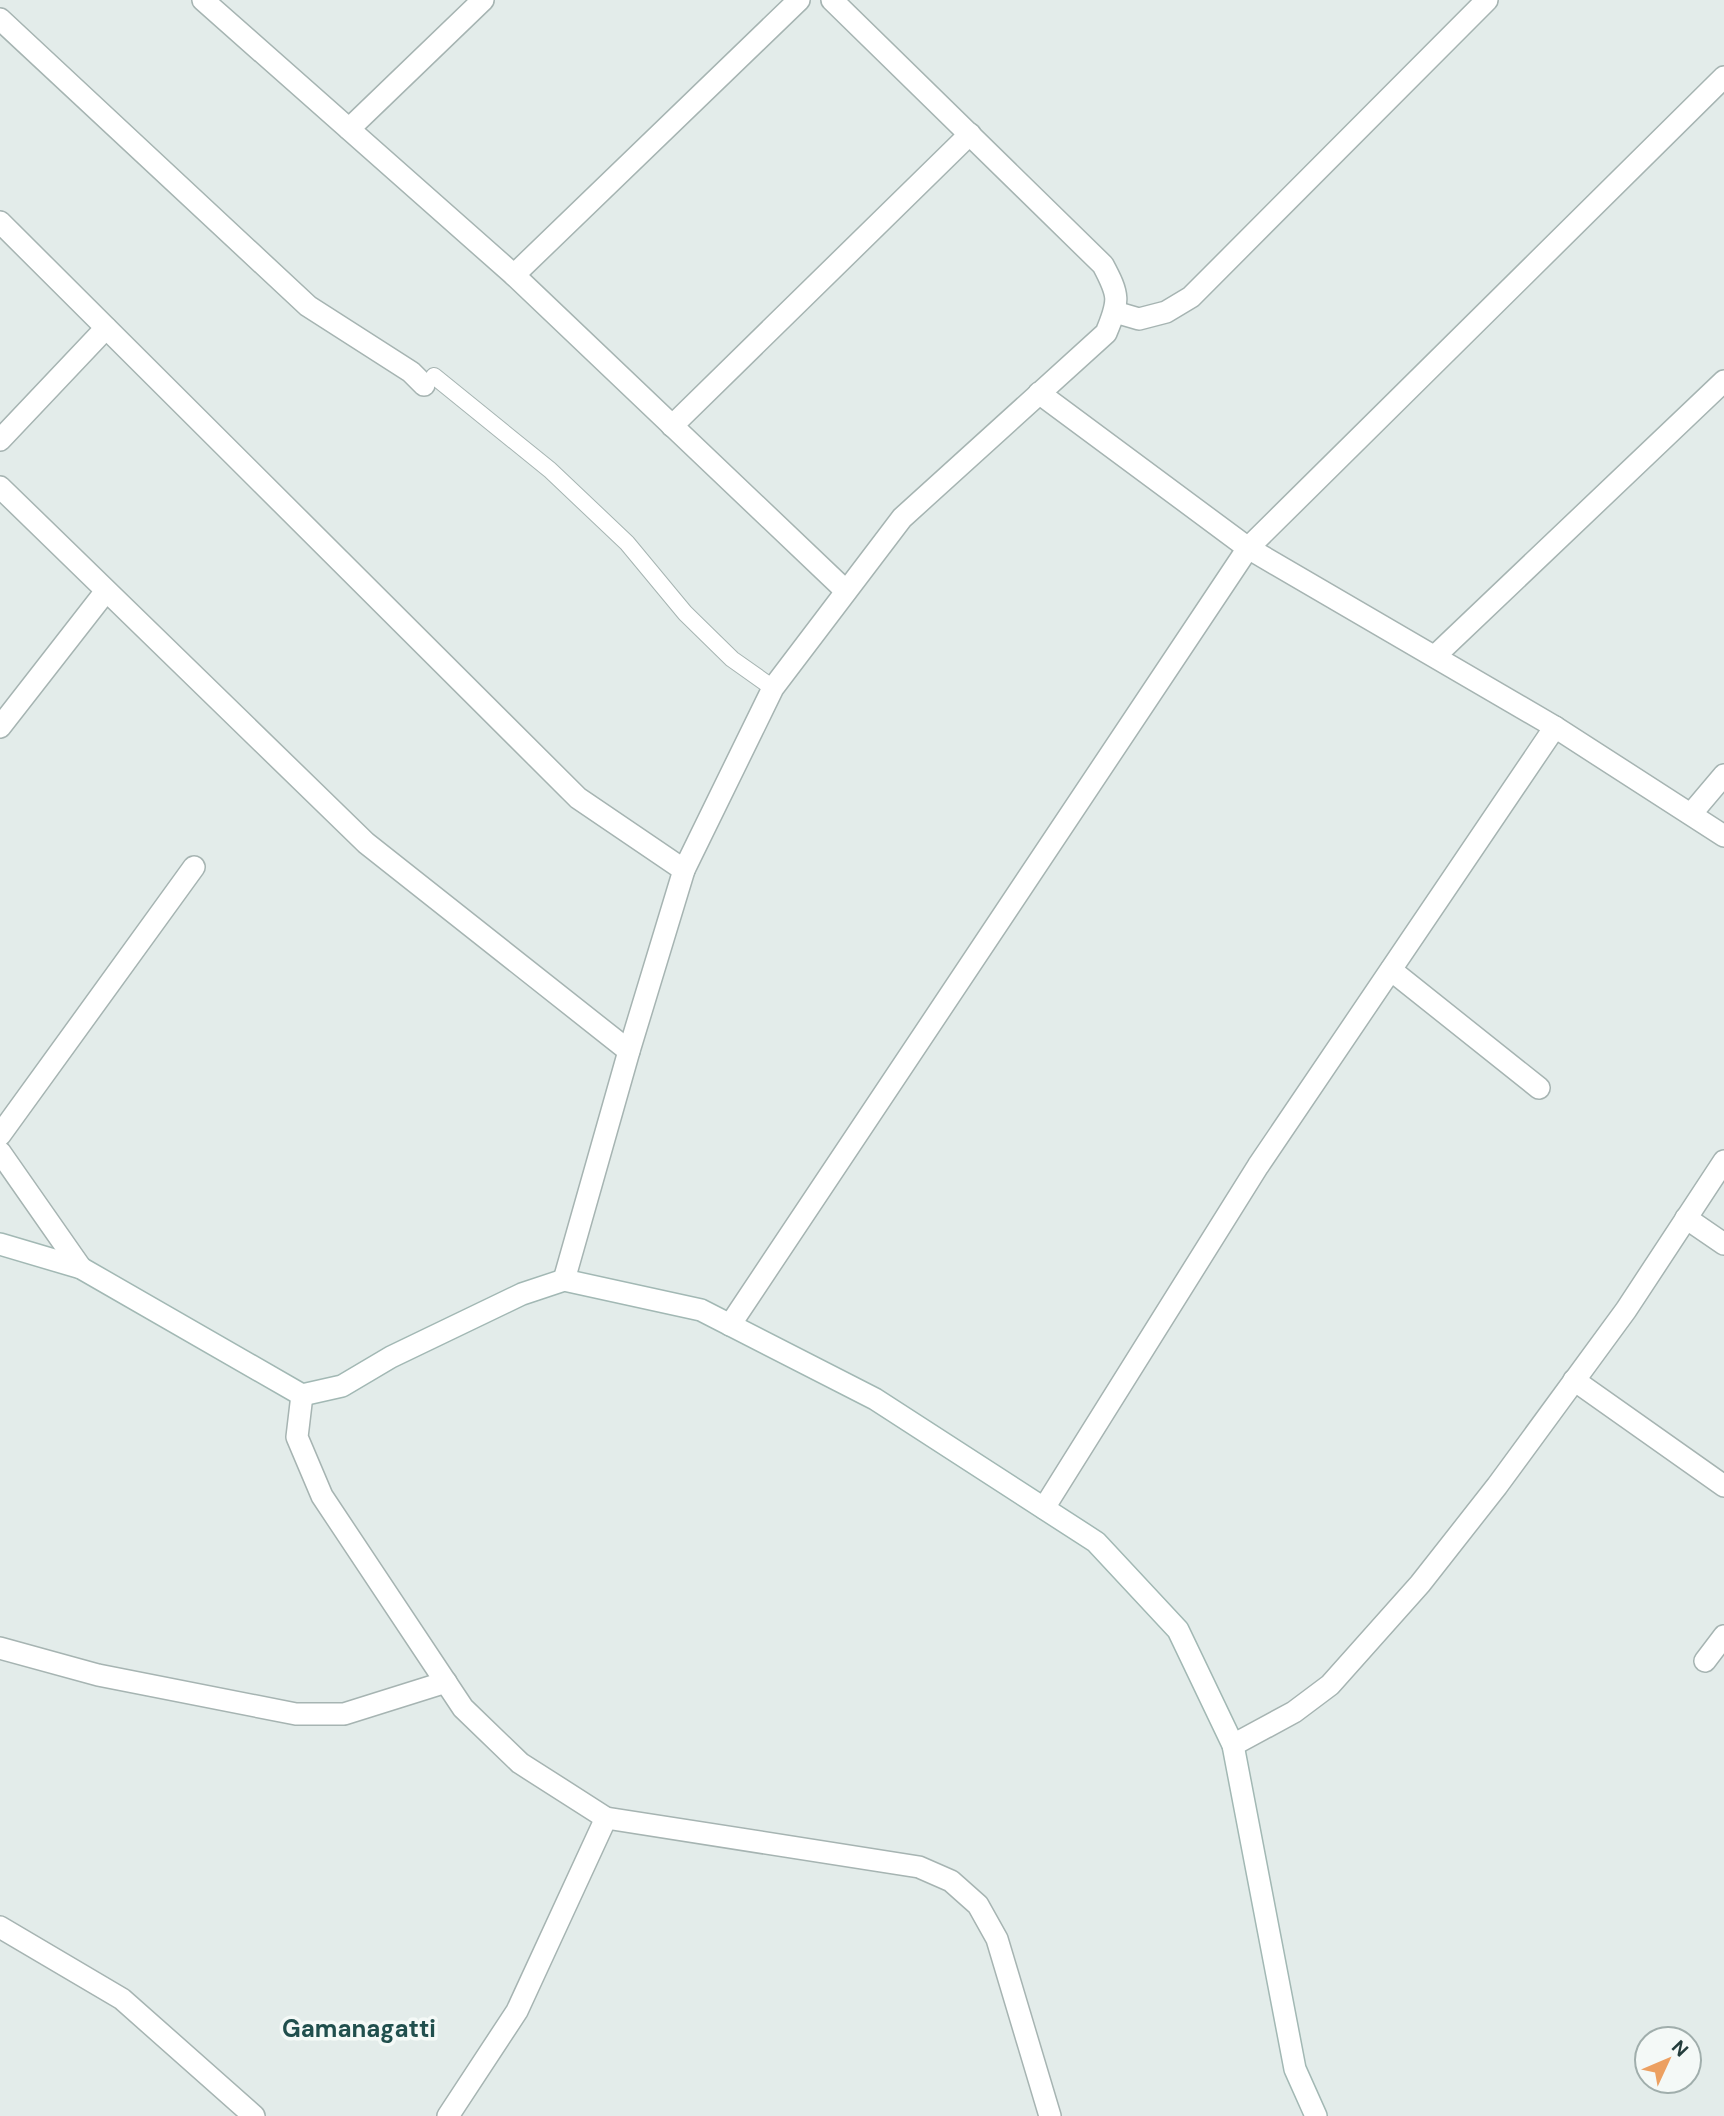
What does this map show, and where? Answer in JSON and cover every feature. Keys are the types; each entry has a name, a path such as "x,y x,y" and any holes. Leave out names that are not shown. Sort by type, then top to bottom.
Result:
{"street":[{"path":"203,0 514,275 846,591"},
{"path":"349,130 483,0"},
{"path":"514,275 799,0"},
{"path":"564,1280 684,870 773,688 902,518 1106,332 1115,312 1116,290 1103,265 832,0"},
{"path":"1115,312 1139,319 1166,313 1191,297 1487,0"},
{"path":"0,19 308,306 429,381"},
{"path":"730,1325 1248,548 1724,77"},
{"path":"672,425 970,134"},
{"path":"0,222 578,798 684,870"},
{"path":"0,440 106,328"},
{"path":"1435,656 1724,381"},
{"path":"1039,393 1248,548 1555,727 1724,836"},
{"path":"0,487 366,843 629,1051"},
{"path":"0,727 106,591"},
{"path":"1044,1508 1258,1166 1555,727"},
{"path":"1691,814 1724,775"},
{"path":"0,1135 194,867"},
{"path":"1391,970 1539,1088"},
{"path":"0,1152 80,1268"},
{"path":"1233,1745 1294,1712 1330,1685 1420,1584 1497,1486 1626,1310 1724,1161"},
{"path":"1686,1219 1724,1244"},
{"path":"0,1244 80,1268 302,1395 342,1386 391,1357 522,1294 564,1280 701,1310 875,1399 1096,1542 1178,1630 1233,1745 1295,2069 1316,2116"},
{"path":"1574,1380 1724,1486"},
{"path":"302,1395 297,1437 322,1496 463,1708 520,1763 606,1818 919,1867 951,1881 978,1905 997,1939 1050,2116"},
{"path":"1705,1661 1724,1636"},
{"path":"0,1648 98,1675 296,1714 344,1714 446,1682"},
{"path":"449,2116 517,2011 606,1818"},
{"path":"0,1927 122,1999 254,2116"}],"lane":[{"path":"429,381 550,470 627,543 685,613 732,659 773,688"}],"district":[{"name":"Gamanagatti","path":"359,2029"}]}
